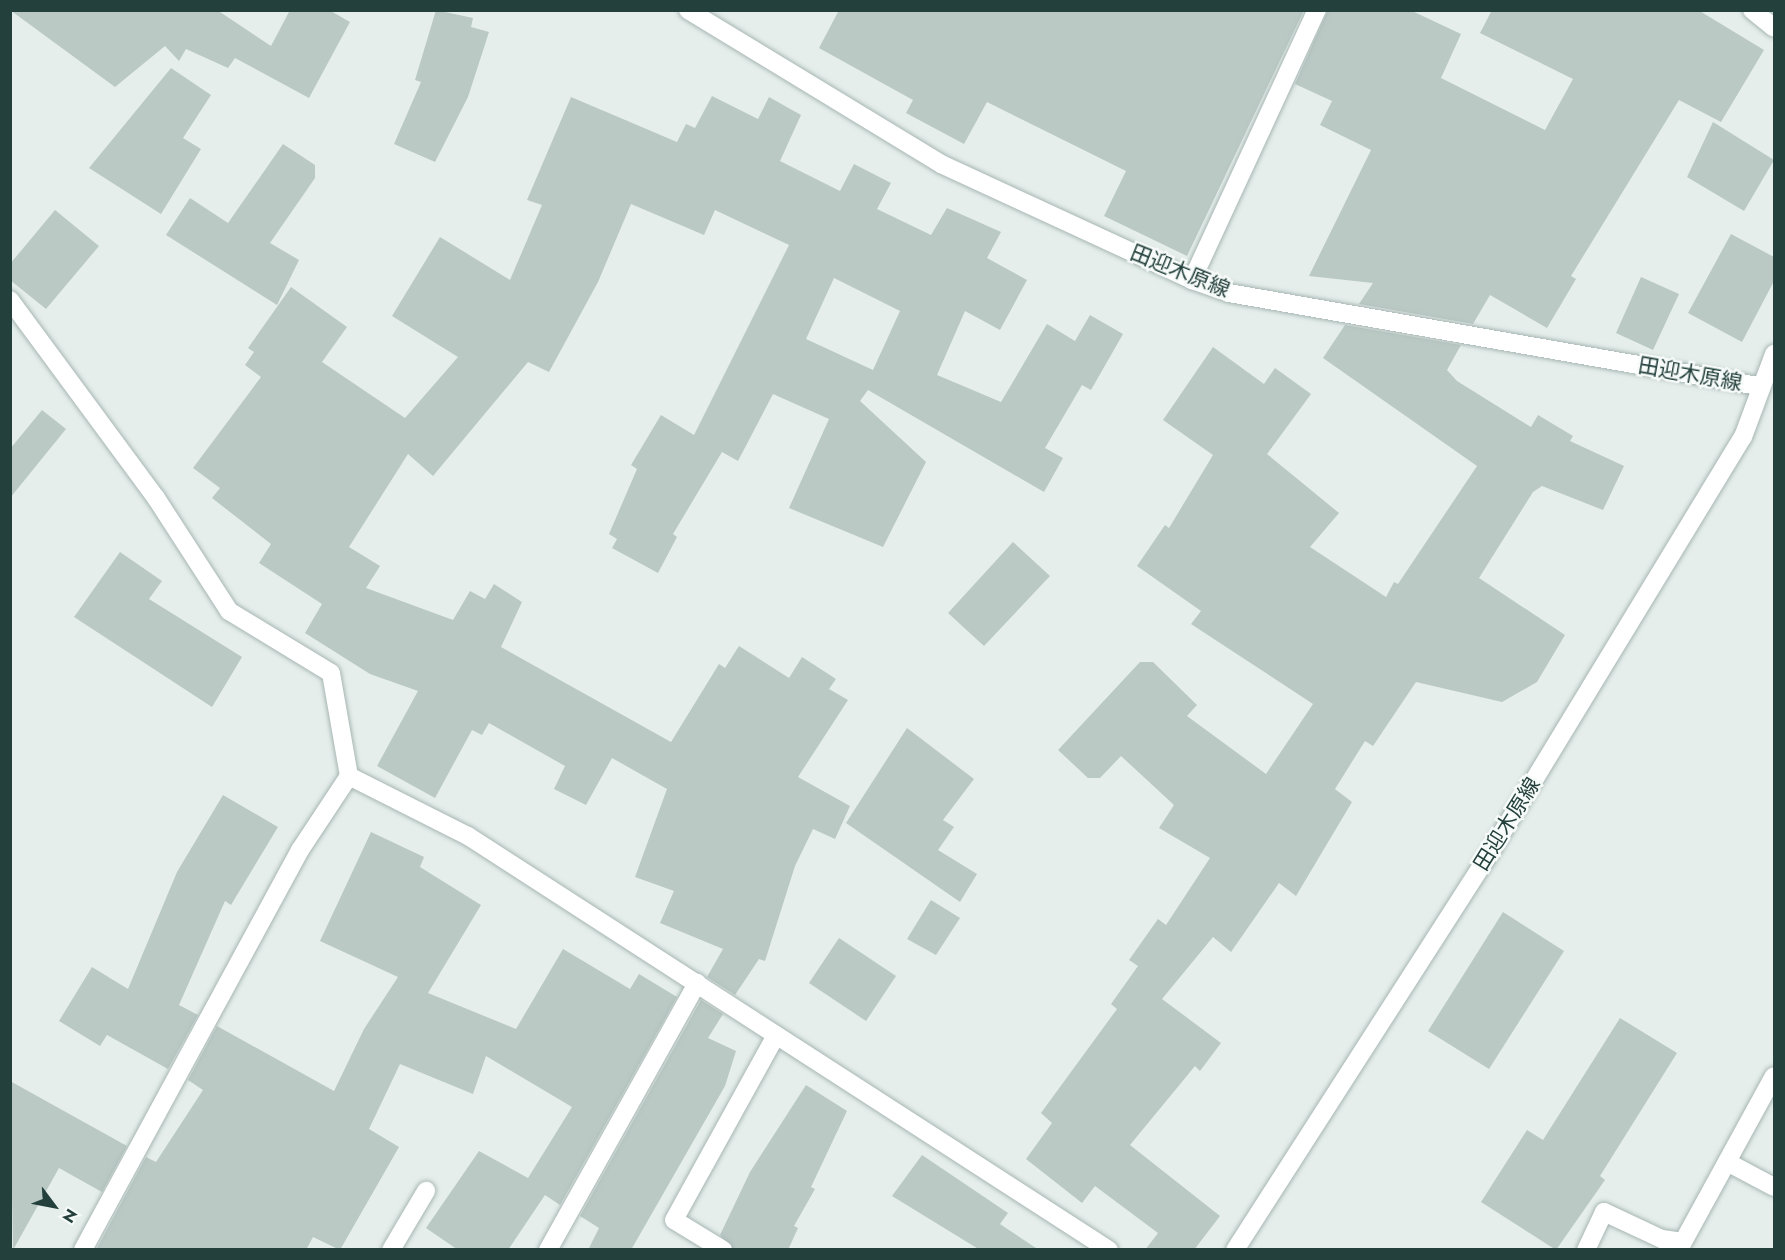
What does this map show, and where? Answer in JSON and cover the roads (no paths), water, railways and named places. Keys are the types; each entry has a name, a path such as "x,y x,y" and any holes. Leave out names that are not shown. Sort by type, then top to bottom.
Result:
{"street":[{"name":"田迎木原線","path":"688,10 940,164 1192,280 1230,293 1758,386 1737,447 1494,846 1235,1250"},
{"path":"1192,280 1317,10"},
{"path":"1752,10 1774,28"},
{"path":"10,300 156,498 229,611 330,673 349,776 300,850 83,1250"},
{"path":"1774,354 1758,386 1774,395"},
{"path":"349,776 468,836 1109,1250"},
{"path":"548,1250 697,983"},
{"path":"723,1250 674,1220 776,1035"},
{"path":"1586,1250 1604,1212 1662,1239 1683,1242 1774,1076"},
{"path":"1727,1162 1774,1187"},
{"path":"392,1250 426,1191"}]}
